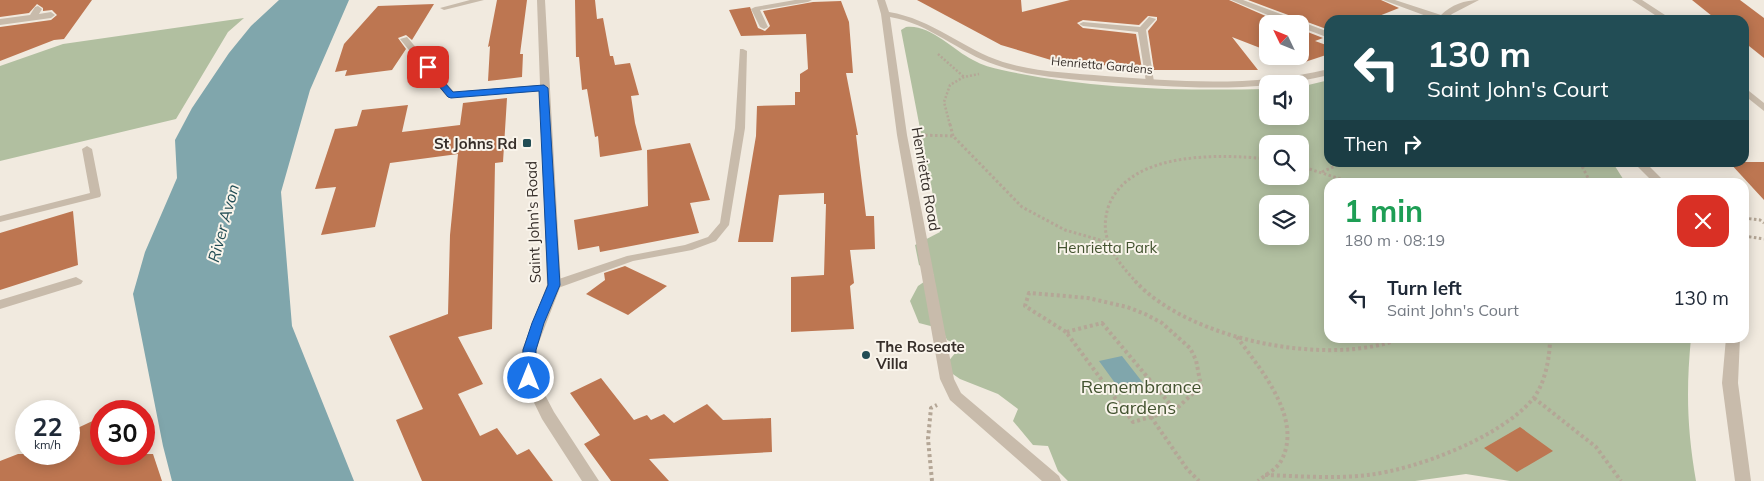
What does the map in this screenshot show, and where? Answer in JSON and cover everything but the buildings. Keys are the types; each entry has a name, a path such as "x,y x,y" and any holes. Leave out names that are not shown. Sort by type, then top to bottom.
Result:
{"street":[{"name":"Saint John's Road","path":"542,0 544,88 554,285 538,323 530,350 529,378 548,414 591,481"},
{"name":"Henrietta Road","path":"881,0 885,14 902,135 944,363 947,379 955,396"},
{"path":"1235,0 1275,15"},
{"path":"1387,0 1430,15"},
{"path":"1445,15 1475,0"},
{"path":"1636,0 1659,15"},
{"path":"1649,0 1662,15"},
{"path":"33,17 38,8"},
{"name":"Henrietta Gardens","path":"885,14 905,17 926,24 984,58 1000,64 1035,71 1150,82 1249,83 1295,79 1324,73"},
{"path":"0,22 51,15"},
{"path":"1309,28 1324,33"},
{"path":"404,38 451,95 544,88"},
{"path":"1749,94 1764,108"},
{"path":"1643,167 1655,178"},
{"path":"0,305 76,282"},
{"path":"1733,343 1730,383 1743,481"},
{"path":"955,396 1052,481"}],"lane":[{"path":"444,8 480,0"},
{"path":"764,26 756,9 808,0"},
{"path":"1142,30 1152,19"},
{"path":"1083,24 1142,30"},
{"path":"1142,30 1150,82"},
{"path":"554,285 632,258 688,248 712,239 725,223 740,128 744,51"},
{"path":"0,219 96,195 87,149"}],"path":[{"path":"902,135 953,136 1022,207 1065,230 1107,242"},
{"path":"1259,158 1217,156 1190,158 1169,162 1133,177 1121,186 1107,205 1104,226 1107,242 1116,259 1134,281 1160,302 1209,327 1237,337 1293,348 1325,351 1357,349 1382,343"},
{"path":"1322,172 1333,167"},
{"path":"1309,168 1339,178"},
{"path":"1749,219 1760,220 1764,223"},
{"path":"1749,237 1764,239"},
{"path":"1029,293 1078,296 1115,304 1130,308 1168,326 1193,352 1201,386 1195,396 1180,402 1175,410 1133,422 1066,332 1024,306 1029,293"},
{"path":"1066,332 1102,323 1175,410"},
{"path":"1237,337 1275,394 1285,417 1288,442 1281,461 1265,476 1253,481"},
{"path":"1265,476 1378,473 1431,460 1510,419 1534,398 1551,348 1550,343"},
{"path":"932,481 928,439 931,408 955,396"},
{"path":"1534,398 1596,447 1621,481"},
{"path":"1151,417 1187,469 1199,481"}],"green space":[{"path":"244,18 228,32 176,119 0,161 0,66 63,44"},
{"name":"Henrietta Park","path":"906,27 924,29 965,56 987,66 1035,76 1101,85 1167,89 1259,89 1259,125 1309,125 1309,85 1324,81 1324,167 1616,167 1622,178 1324,178 1324,343 1691,343 1688,410 1696,481 1510,481 1466,474 1415,481 1068,481 1058,471 1048,446 1033,445 1013,421 1018,409 998,394 960,379 947,370 947,363 961,346 947,340 942,329 919,323 910,301 918,286 934,275 919,265 915,245 940,232 901,30"}],"water":[{"name":"River Avon","path":"279,0 349,0 310,90 281,192 292,326 354,481 172,481 163,446 133,294 145,252 177,178 175,140 192,108 229,53 251,26"},
{"path":"1122,356 1147,388 1123,394 1099,361"}],"place":[{"name":"St Johns Rd","path":"527,143"},
{"name":"The Roseate Villa","path":"866,355"}],"route":[{"path":"428,67 451,95 544,88 554,285 538,323 530,350 529,378"}],"park label":[{"name":"Remembrance Gardens","path":"1141,396"}]}
